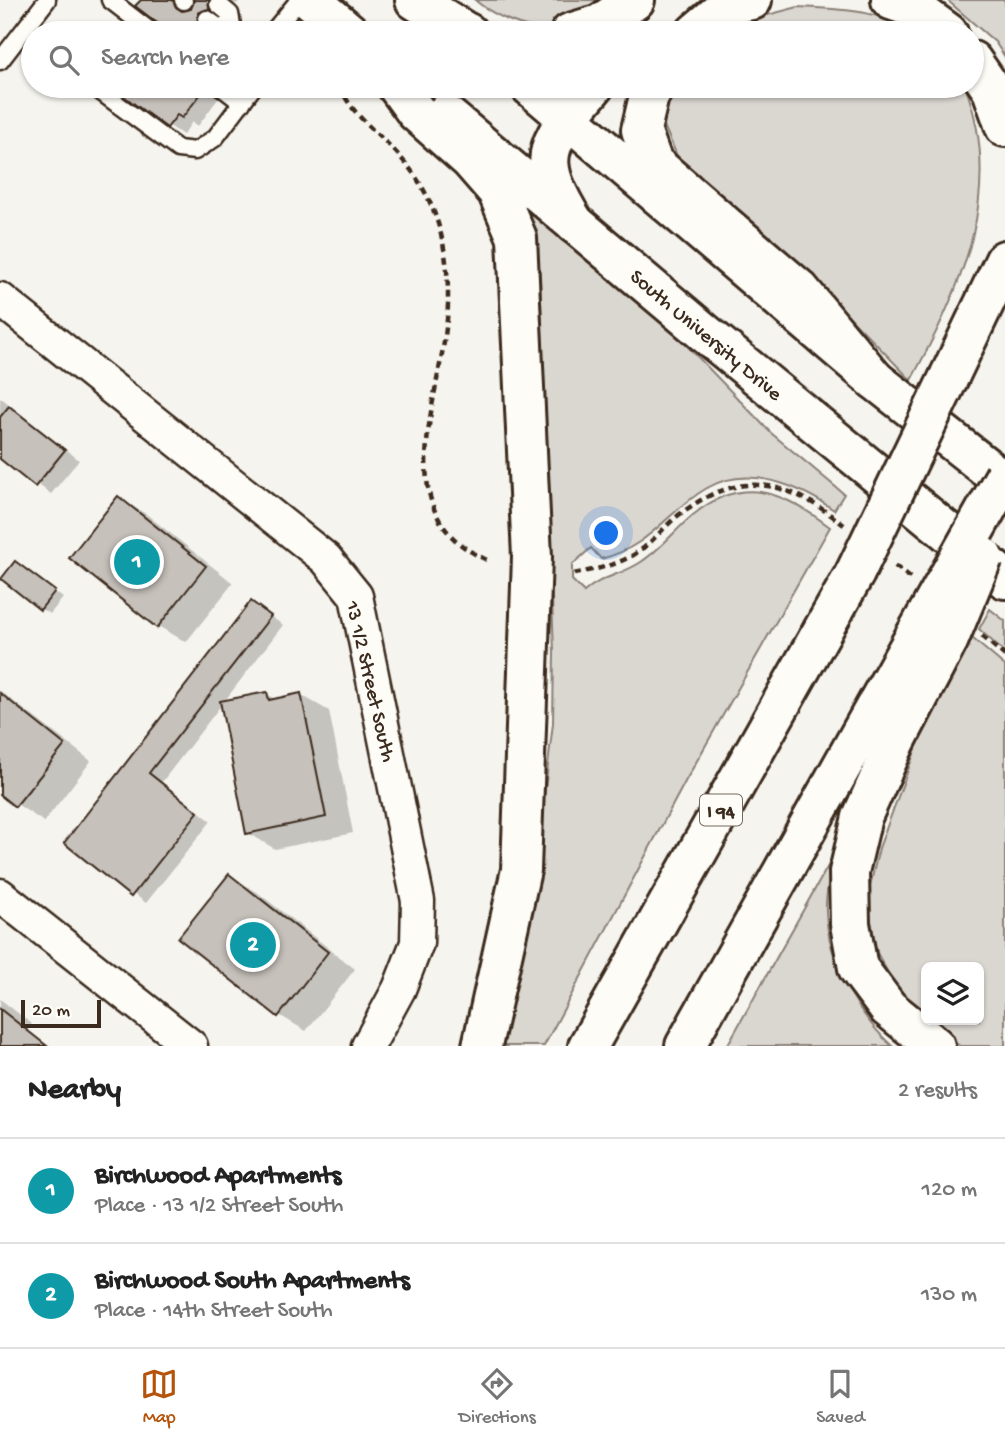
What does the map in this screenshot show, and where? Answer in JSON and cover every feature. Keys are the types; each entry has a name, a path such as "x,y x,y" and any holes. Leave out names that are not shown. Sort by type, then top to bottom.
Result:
{"main road":[{"path":"310,0 335,21"},
{"path":"415,0 448,21"},
{"path":"427,0 452,21"},
{"path":"604,21 635,0"},
{"path":"644,21 661,0"},
{"path":"709,21 728,5 752,0"},
{"path":"891,0 914,8 932,21"},
{"path":"984,78 992,90 1005,127"},
{"path":"406,98 416,112 470,160 498,191 517,238 531,556 522,870 482,1046"},
{"name":"South University Drive","path":"426,98 1005,579"},
{"path":"544,98 875,380 1005,482"},
{"path":"575,224 554,190 548,164 554,139 584,98"},
{"path":"649,98 641,130 653,163 800,290 875,380"},
{"path":"957,381 1005,260"},
{"name":"I 94","path":"588,1046 855,573 957,381 1005,310"},
{"path":"685,1046 950,630 1005,476"},
{"path":"935,1046 888,1008 858,968 850,924 849,872 862,817 950,630 1005,502"}],"street":[{"name":"13 1/2 Street South","path":"0,299 326,559 356,596 418,901 417,943 399,989 368,1046"},
{"path":"0,895 191,1046"}],"lane":[{"path":"38,21 47,0"},
{"path":"110,0 137,21"},
{"path":"282,21 299,0"},
{"path":"218,5 230,14 233,21"},
{"path":"0,61 21,41"},
{"path":"109,98 178,149 195,151 215,138 246,98"},
{"path":"236,98 242,103"}],"path":[{"path":"345,98 347,104 401,158 417,181 445,241 449,298 424,466 431,506 448,533 468,551 487,560"},
{"path":"574,574 612,566 638,552 676,517 712,493 743,483 770,485 792,492 852,531"},
{"path":"894,565 915,582"},
{"path":"950,630 1005,656"}],"shaded area":[{"path":"475,0 600,0 567,21 512,21"},
{"path":"947,0 1005,0 1005,57 995,42 984,32 984,21 971,21"},
{"path":"798,7 858,12 892,21 748,21"},
{"path":"669,98 968,98 976,125 981,163 979,201 972,238 947,310 911,380 802,268 678,158 664,126 665,108"},
{"path":"517,195 641,298 771,433 844,494 834,510 805,493 773,481 740,478 723,481 693,497 633,546 601,559 591,548 572,565 572,580 584,592 598,582 641,562 693,515 712,502 729,494 747,491 780,497 830,527 686,780 544,1046 501,1046 531,906 553,723 554,652 540,275 535,244"},
{"path":"990,609 1005,621 1005,653 979,629"},
{"path":"972,638 1005,666 1005,1046 960,1046 928,1025 984,1025 984,962 921,962 921,1018 898,991 877,953 867,899 879,848 934,700"},
{"path":"833,857 826,904 832,949 856,1002 892,1046 727,1046"}],"building":[{"path":"141,0 173,0 176,7 182,11 191,9 194,0 209,0 209,9 198,13 199,21 155,21 135,6"},
{"path":"126,98 198,98 182,118 177,115 167,128"},
{"path":"9,406 65,450 35,487 0,459 0,417"},
{"path":"118,496 206,566 157,628 69,558"},
{"path":"15,561 55,591 40,610 1,579"},
{"path":"251,601 271,616 149,773 198,812 131,897 64,843"},
{"path":"267,692 269,700 301,693 326,817 246,834 220,701"},
{"path":"0,693 65,745 15,807 0,795"},
{"path":"229,874 328,952 278,1017 178,938"},
{"path":"0,1009 47,1046 0,1046"}],"place":[{"name":"Birchwood Apartments","path":"137,562"},
{"name":"Birchwood South Apartments","path":"253,945"}]}
